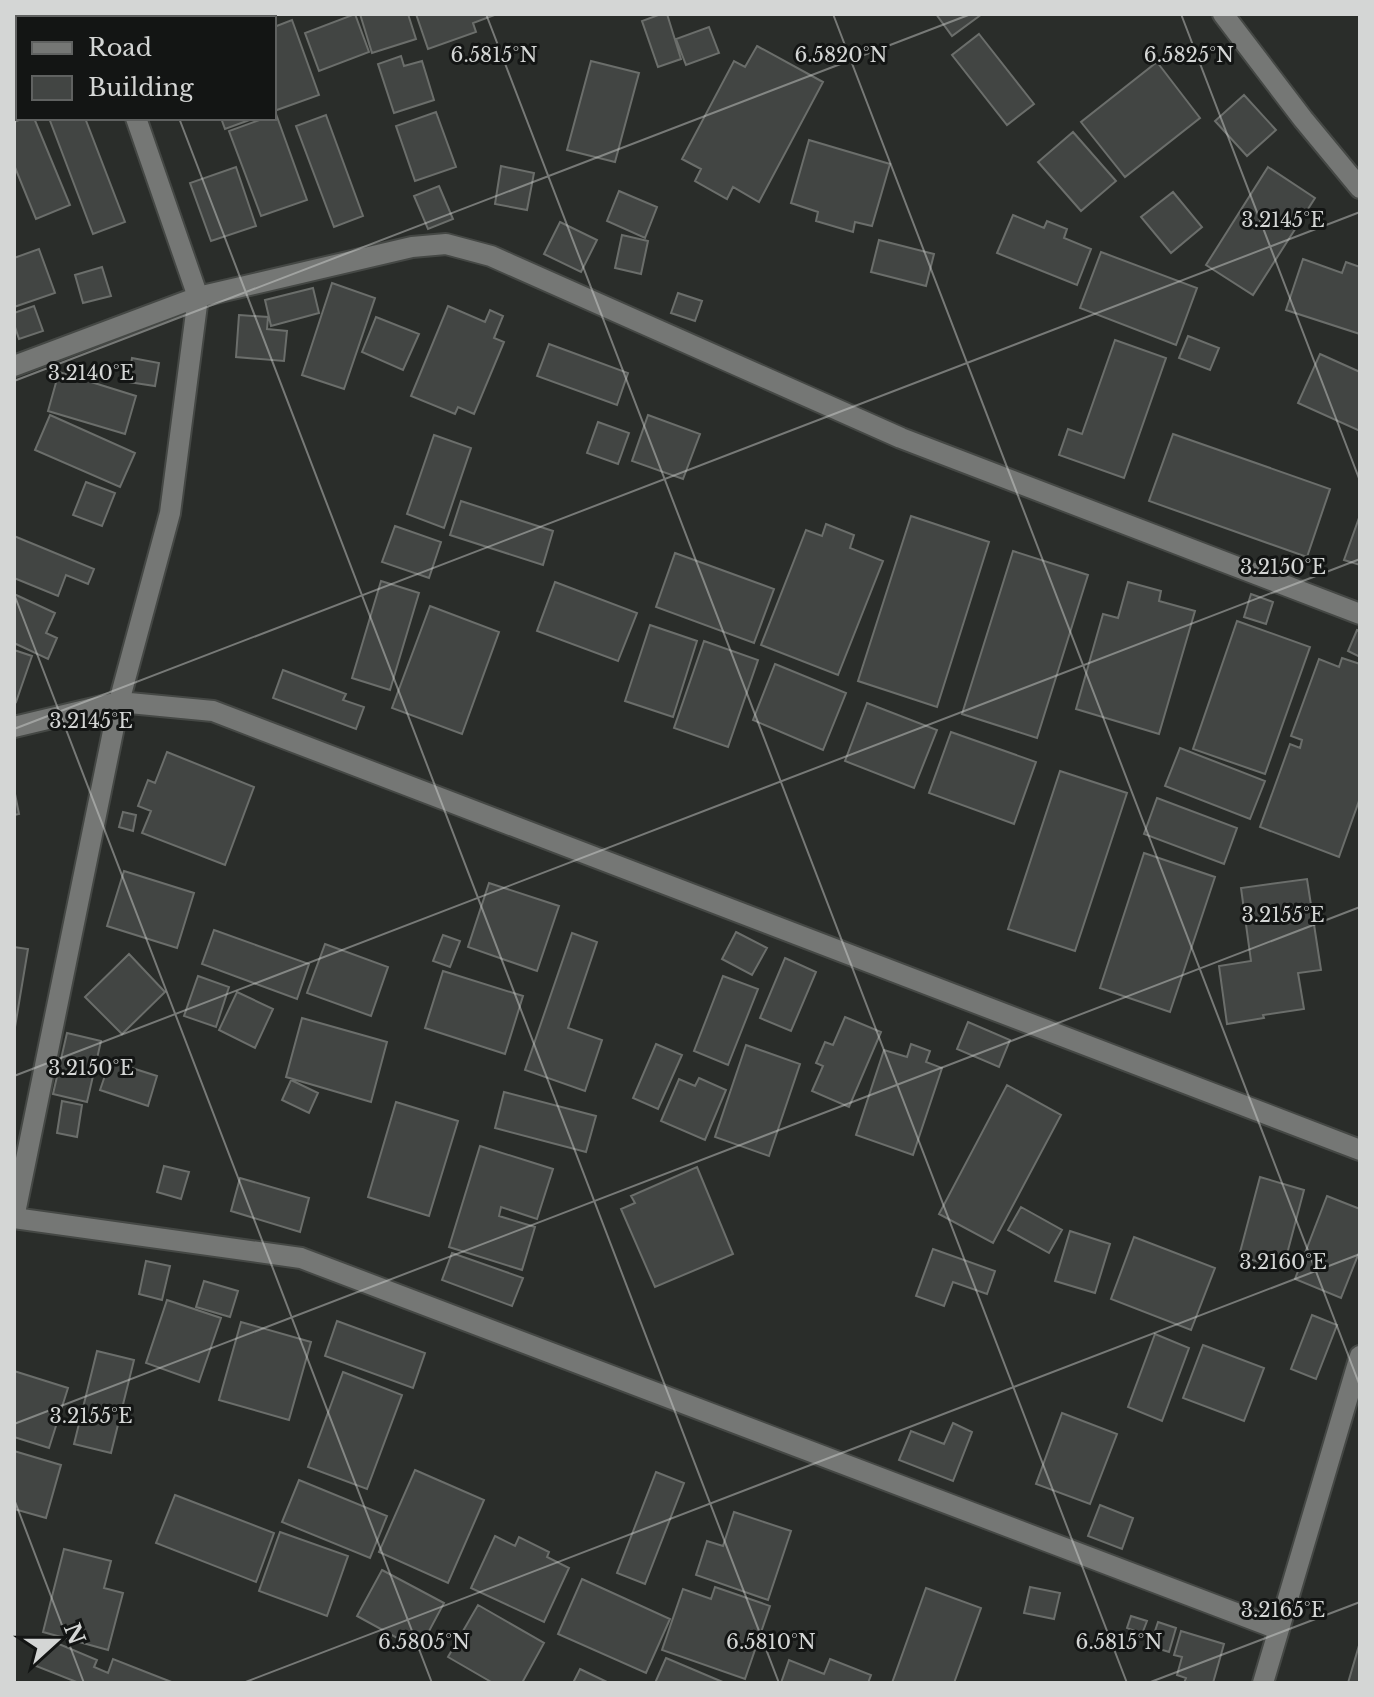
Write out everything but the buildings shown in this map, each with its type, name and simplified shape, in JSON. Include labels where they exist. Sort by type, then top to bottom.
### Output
[{"type":"street","points":[[1223,14],[1360,188]]},
{"type":"street","points":[[137,120],[198,297],[170,513],[119,702],[14,1218],[301,1258],[1278,1629]]},
{"type":"street","points":[[14,366],[198,297],[412,247],[446,244],[491,256],[901,438],[1360,614]]},
{"type":"street","points":[[14,727],[119,702],[213,711],[1360,1150]]},
{"type":"street","points":[[1263,1683],[1360,1356]]}]
